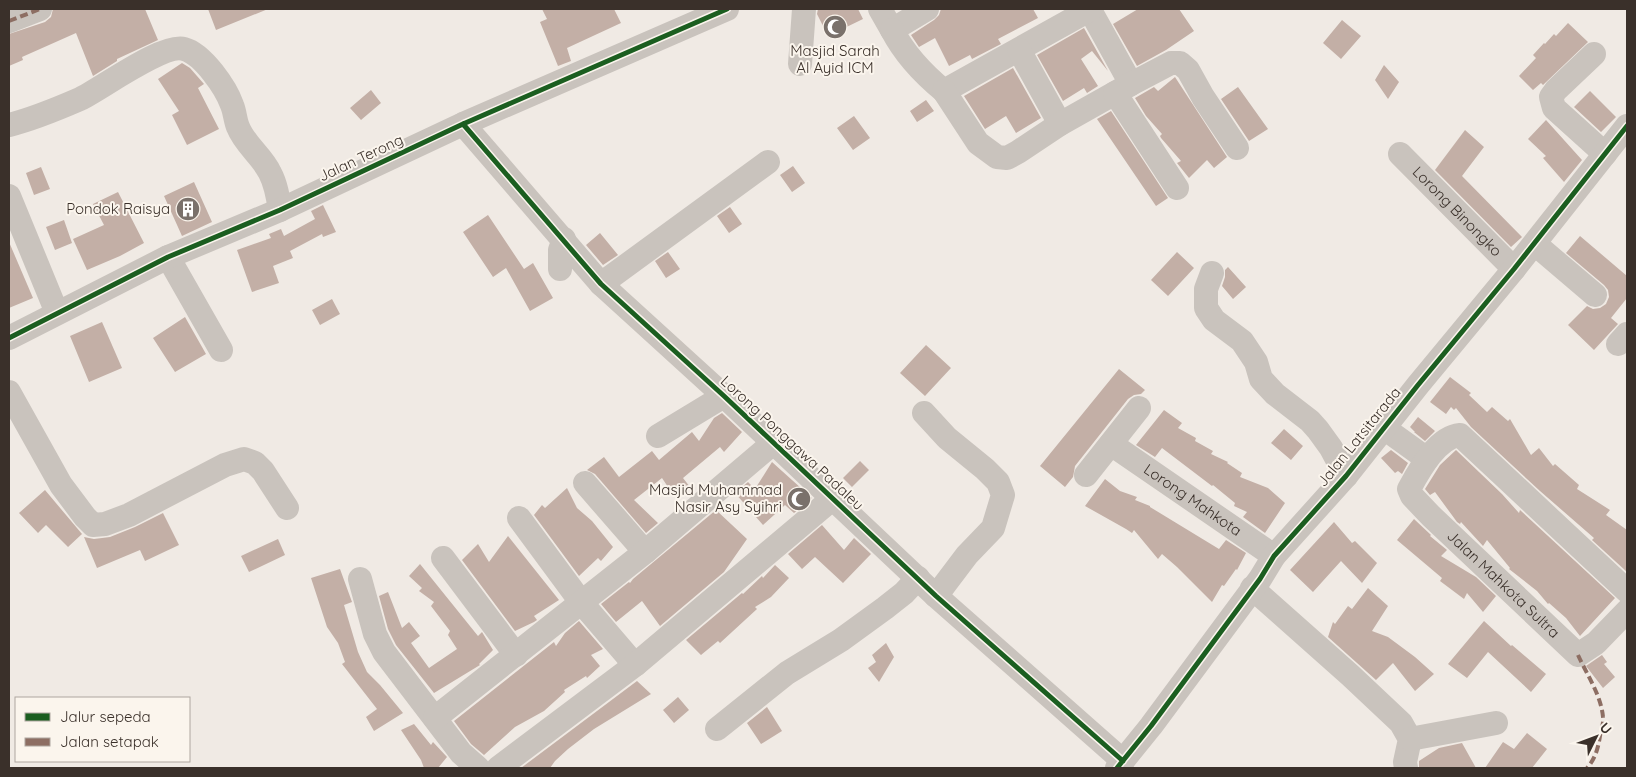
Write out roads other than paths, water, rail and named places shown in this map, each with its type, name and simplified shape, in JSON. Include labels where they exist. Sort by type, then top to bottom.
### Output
[{"type":"street","points":[[9,21],[40,9]]},
{"type":"street","name":"Jalan Terong","points":[[9,338],[168,257],[280,210],[689,16],[727,9]]},
{"type":"street","points":[[800,64],[804,9]]},
{"type":"street","points":[[880,9],[900,46],[913,63],[944,91],[978,143],[997,157],[1007,158],[1060,124],[1171,63],[1180,63],[1188,70],[1203,97],[1237,148]]},
{"type":"street","points":[[892,30],[927,9]]},
{"type":"street","points":[[944,91],[1090,9],[1123,89],[1177,188]]},
{"type":"street","points":[[9,125],[27,120],[82,98],[170,49],[182,48],[191,51],[219,80],[232,104],[242,136],[270,172],[275,185],[280,210]]},
{"type":"street","points":[[1018,50],[1060,124]]},
{"type":"street","points":[[1594,54],[1556,90],[1551,98],[1554,108],[1605,154]]},
{"type":"street","name":"Lorong Ponggawa Padaleu","points":[[463,124],[564,239],[600,284],[724,396],[936,596],[1120,765]]},
{"type":"street","name":"Jalan Latsitarada","points":[[1120,765],[1151,726],[1274,556],[1346,476],[1627,126]]},
{"type":"street","name":"Lorong Binongko","points":[[1400,154],[1514,269]]},
{"type":"street","points":[[600,284],[768,162]]},
{"type":"street","points":[[9,196],[57,313]]},
{"type":"street","points":[[560,269],[560,250],[564,239]]},
{"type":"street","points":[[1534,244],[1595,295]]},
{"type":"street","points":[[168,257],[221,350]]},
{"type":"street","points":[[1212,273],[1206,289],[1206,308],[1214,320],[1242,342],[1256,362],[1261,379],[1270,389],[1310,421],[1318,430],[1331,448],[1346,476]]},
{"type":"street","points":[[9,392],[61,485],[85,518],[93,525],[105,524],[128,514],[225,465],[244,459],[255,463],[263,471],[287,508]]},
{"type":"street","points":[[658,436],[724,396]]},
{"type":"street","points":[[1086,475],[1139,408]]},
{"type":"street","points":[[924,413],[947,438],[985,468],[998,482],[1003,495],[993,528],[968,555],[936,596]]},
{"type":"street","points":[[1384,428],[1427,459]]},
{"type":"street","name":"Jalan Mahkota Sultra","points":[[1627,591],[1460,435],[1448,438],[1427,459],[1409,489],[1412,496],[1431,516],[1578,655],[1596,643],[1627,611]]},
{"type":"street","points":[[435,718],[645,552],[773,443]]},
{"type":"street","name":"Lorong Mahkota","points":[[1111,444],[1274,556]]},
{"type":"street","points":[[585,483],[645,552]]},
{"type":"street","points":[[498,768],[635,665],[832,499]]},
{"type":"street","points":[[519,518],[581,602],[635,665]]},
{"type":"street","points":[[443,558],[516,655]]},
{"type":"street","points":[[716,729],[788,673],[841,640],[885,608],[904,593],[918,578]]},
{"type":"street","points":[[360,579],[375,634],[384,652],[461,752],[478,768]]},
{"type":"street","points":[[1252,588],[1401,723],[1410,739],[1405,762],[1406,768]]},
{"type":"street","points":[[1410,739],[1496,723]]},
{"type":"place","name":"Masjid Sarah Al Ayid ICM","points":[[835,27]]},
{"type":"place","name":"Pondok Raisya","points":[[188,209]]},
{"type":"place","name":"Masjid Muhammad Nasir Asy Syihri","points":[[799,499]]}]
